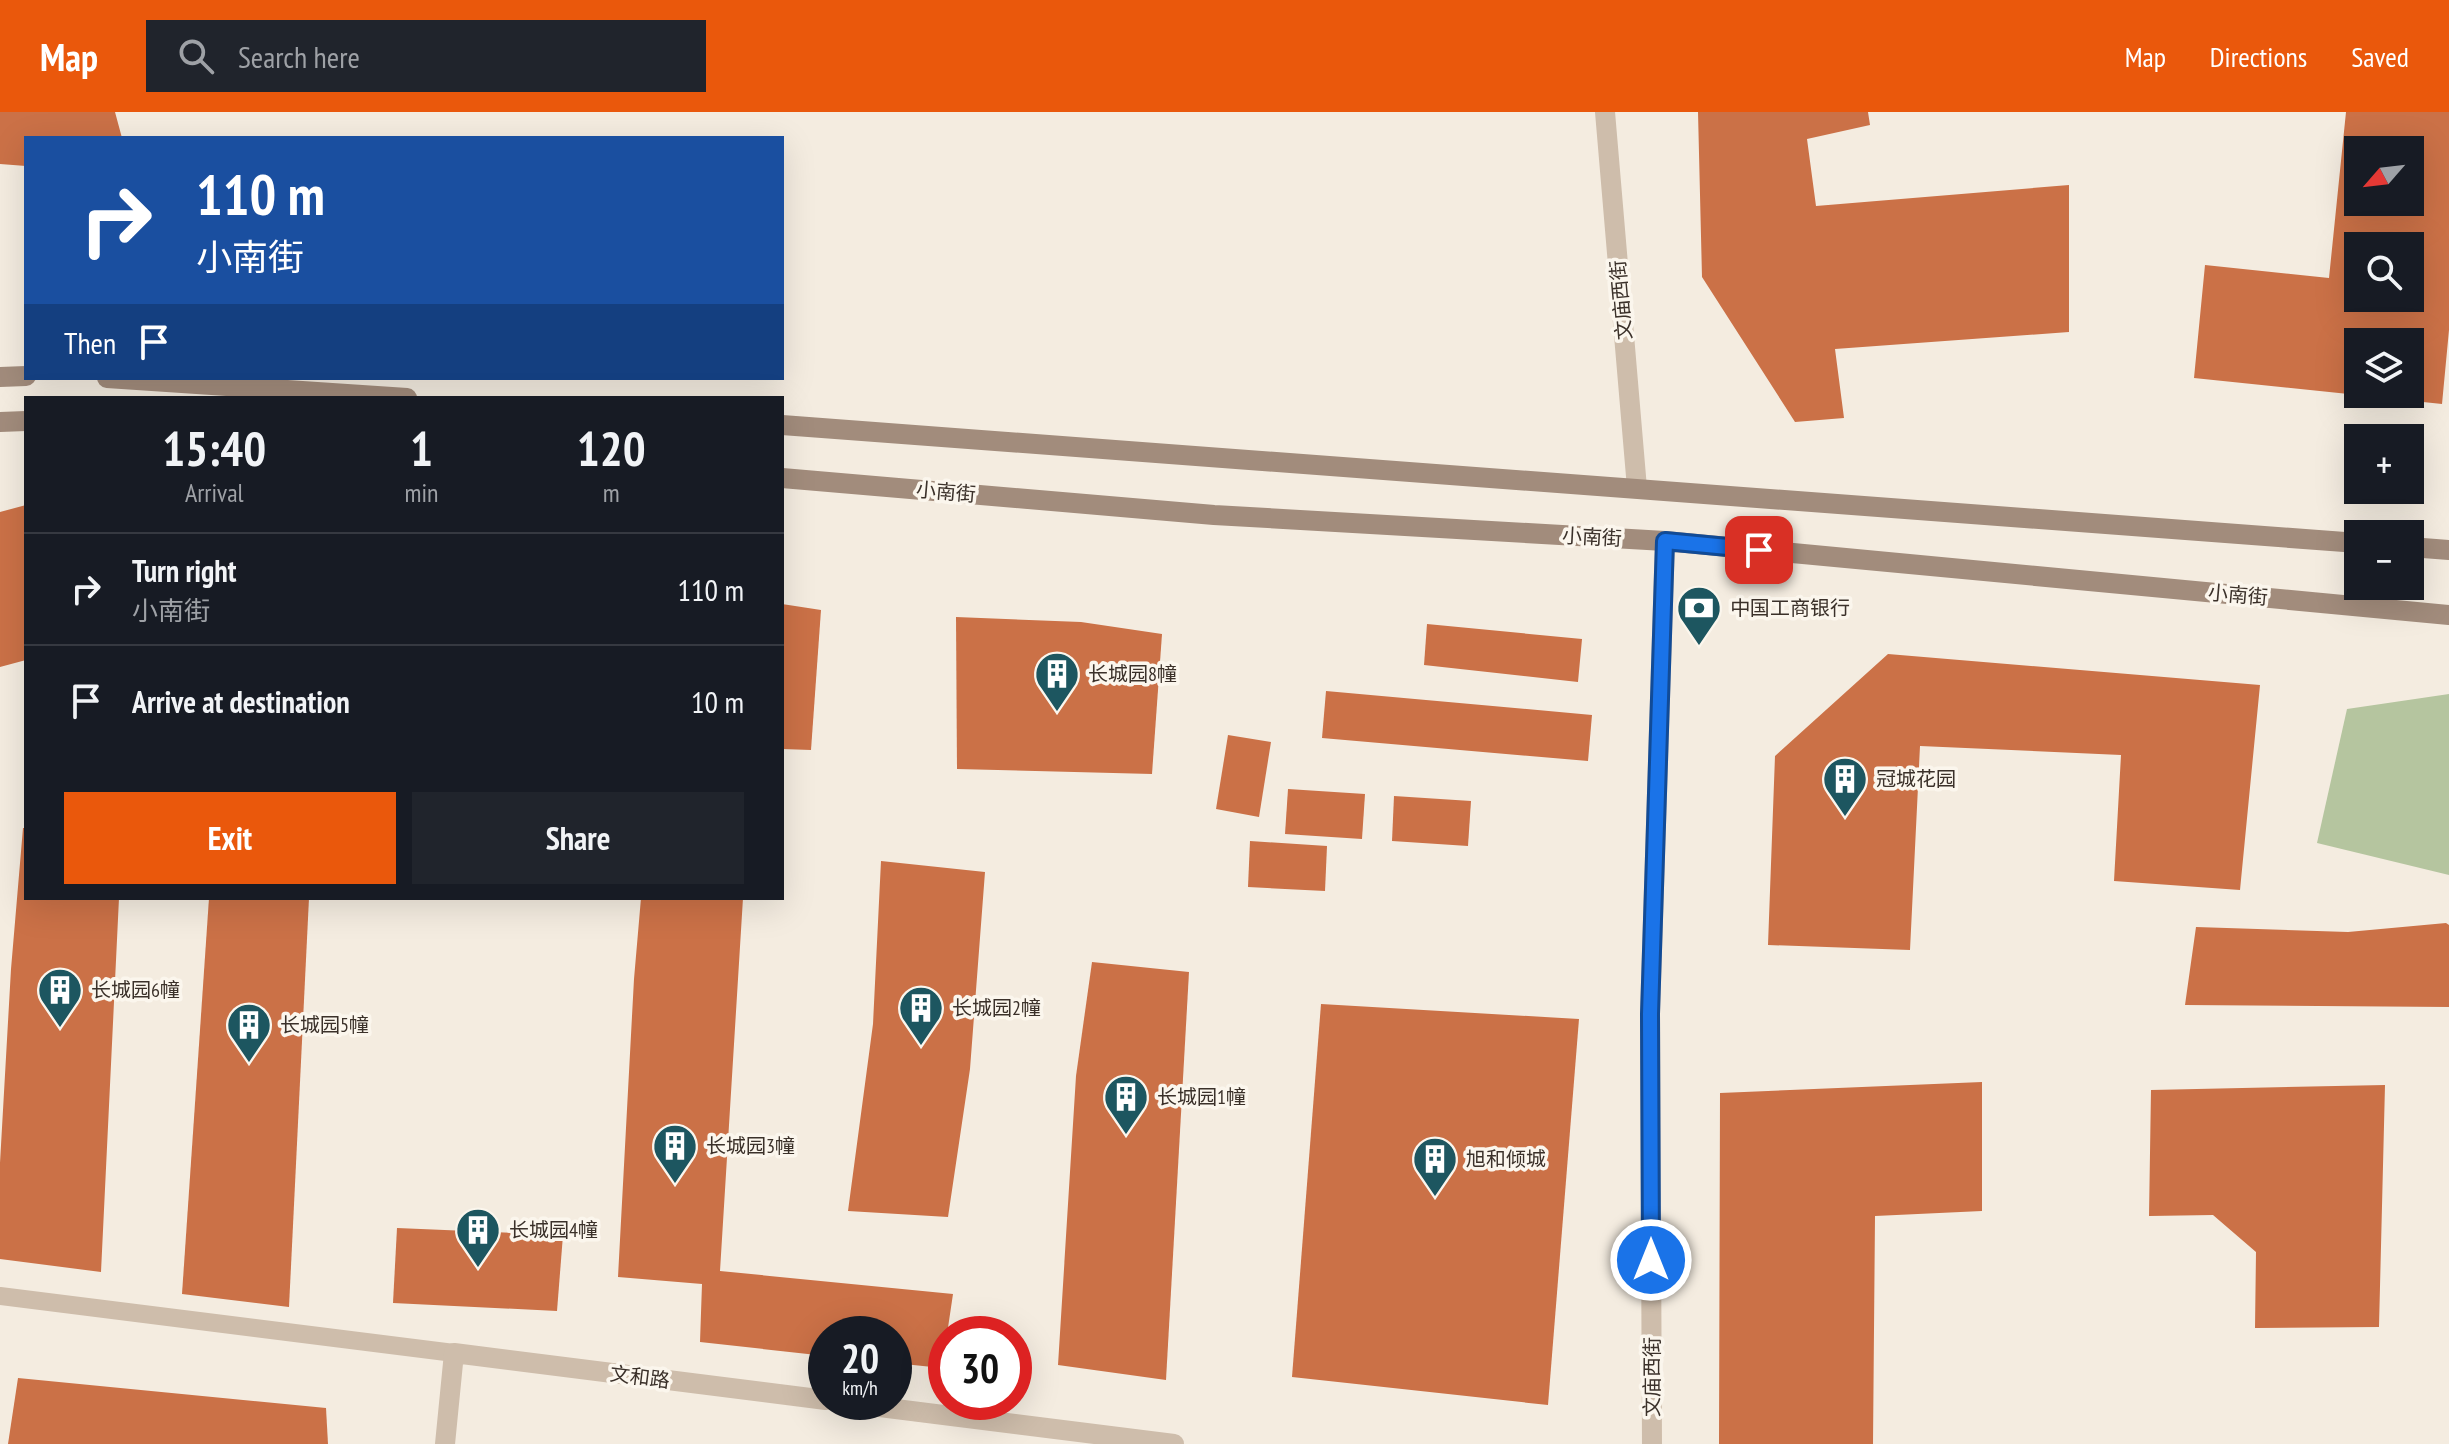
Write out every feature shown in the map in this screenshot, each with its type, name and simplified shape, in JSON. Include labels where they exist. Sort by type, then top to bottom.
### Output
[{"type":"main road","points":[[0,377],[24,376]]},
{"type":"main road","points":[[137,380],[377,396]]},
{"type":"main road","points":[[0,422],[24,421]]},
{"type":"main road","points":[[784,425],[2344,542]]},
{"type":"main road","name":"小南街","points":[[784,478],[1214,515],[1665,541],[2449,615]]},
{"type":"main road","points":[[2424,548],[2449,550]]},
{"type":"street","name":"文庙西街","points":[[1605,112],[1637,488]]},
{"type":"street","name":"文庙西街","points":[[1652,1444],[1650,1014],[1665,541]]},
{"type":"street","name":"文和路","points":[[454,1353],[808,1398]]},
{"type":"street","points":[[445,1444],[454,1353]]},
{"type":"street","points":[[912,1411],[1174,1444]]},
{"type":"lane","points":[[0,1296],[454,1353]]},
{"type":"green space","points":[[2449,694],[2449,875],[2317,843],[2347,709]]},
{"type":"building","points":[[0,112],[115,112],[121,136],[24,136],[24,166],[0,164]]},
{"type":"building","points":[[1698,112],[1868,112],[1870,125],[1807,139],[1816,206],[2069,185],[2069,332],[1835,349],[1844,418],[1795,422],[1702,277]]},
{"type":"building","points":[[2346,112],[2449,112],[2449,330],[2442,404],[2424,402],[2424,328],[2344,328],[2344,394],[2194,378],[2205,265],[2329,278]]},
{"type":"building","points":[[24,506],[24,661],[0,667],[0,512]]},
{"type":"building","points":[[784,604],[821,610],[811,750],[784,749]]},
{"type":"building","name":"长城园8幢","points":[[956,617],[1081,622],[1162,634],[1152,774],[957,769]]},
{"type":"building","points":[[1427,624],[1582,639],[1578,682],[1424,665]]},
{"type":"building","name":"冠城花园","points":[[1888,654],[2260,685],[2240,890],[2114,881],[2121,755],[1920,746],[1910,950],[1768,945],[1775,756]]},
{"type":"building","points":[[1326,691],[1592,715],[1588,761],[1322,738]]},
{"type":"building","points":[[1228,735],[1271,742],[1259,817],[1216,809]]},
{"type":"building","points":[[1288,789],[1365,794],[1362,839],[1285,834]]},
{"type":"building","points":[[1394,796],[1471,801],[1468,846],[1392,841]]},
{"type":"building","name":"长城园6幢","points":[[24,828],[24,900],[119,900],[101,1272],[0,1259],[0,1163],[11,969]]},
{"type":"building","points":[[1250,841],[1327,846],[1325,891],[1248,887]]},
{"type":"building","name":"长城园2幢","points":[[881,861],[985,872],[970,1069],[948,1217],[848,1211],[873,1024]]},
{"type":"building","name":"长城园5幢","points":[[209,900],[309,900],[289,1307],[182,1294]]},
{"type":"building","name":"长城园3幢","points":[[641,900],[743,900],[720,1271],[953,1294],[950,1316],[928,1316],[928,1367],[912,1365],[912,1316],[808,1316],[808,1354],[700,1342],[702,1284],[618,1277]]},
{"type":"building","points":[[2449,925],[2449,1007],[2185,1005],[2196,927],[2348,932]]},
{"type":"building","name":"长城园1幢","points":[[1092,962],[1189,972],[1166,1380],[1058,1365],[1076,1076]]},
{"type":"building","name":"旭和倾城","points":[[1321,1004],[1579,1019],[1548,1405],[1292,1377]]},
{"type":"building","points":[[1982,1082],[1982,1211],[1875,1216],[1873,1444],[1719,1444],[1720,1093]]},
{"type":"building","points":[[2385,1085],[2379,1327],[2255,1328],[2256,1252],[2213,1215],[2149,1216],[2151,1090]]},
{"type":"building","name":"长城园4幢","points":[[397,1228],[563,1235],[557,1311],[393,1303]]},
{"type":"building","points":[[18,1378],[326,1408],[328,1444],[8,1444]]},
{"type":"place","name":"中国工商银行","points":[[1699,647]]},
{"type":"place","name":"长城园8幢","points":[[1057,713]]},
{"type":"place","name":"冠城花园","points":[[1845,818]]},
{"type":"place","name":"长城园6幢","points":[[60,1029]]},
{"type":"place","name":"长城园2幢","points":[[921,1047]]},
{"type":"place","name":"长城园5幢","points":[[249,1064]]},
{"type":"place","name":"长城园1幢","points":[[1126,1136]]},
{"type":"place","name":"长城园3幢","points":[[675,1185]]},
{"type":"place","name":"旭和倾城","points":[[1435,1198]]},
{"type":"place","name":"长城园4幢","points":[[478,1269]]},
{"type":"route","points":[[1651,1260],[1650,1014],[1665,541],[1759,550]]}]
